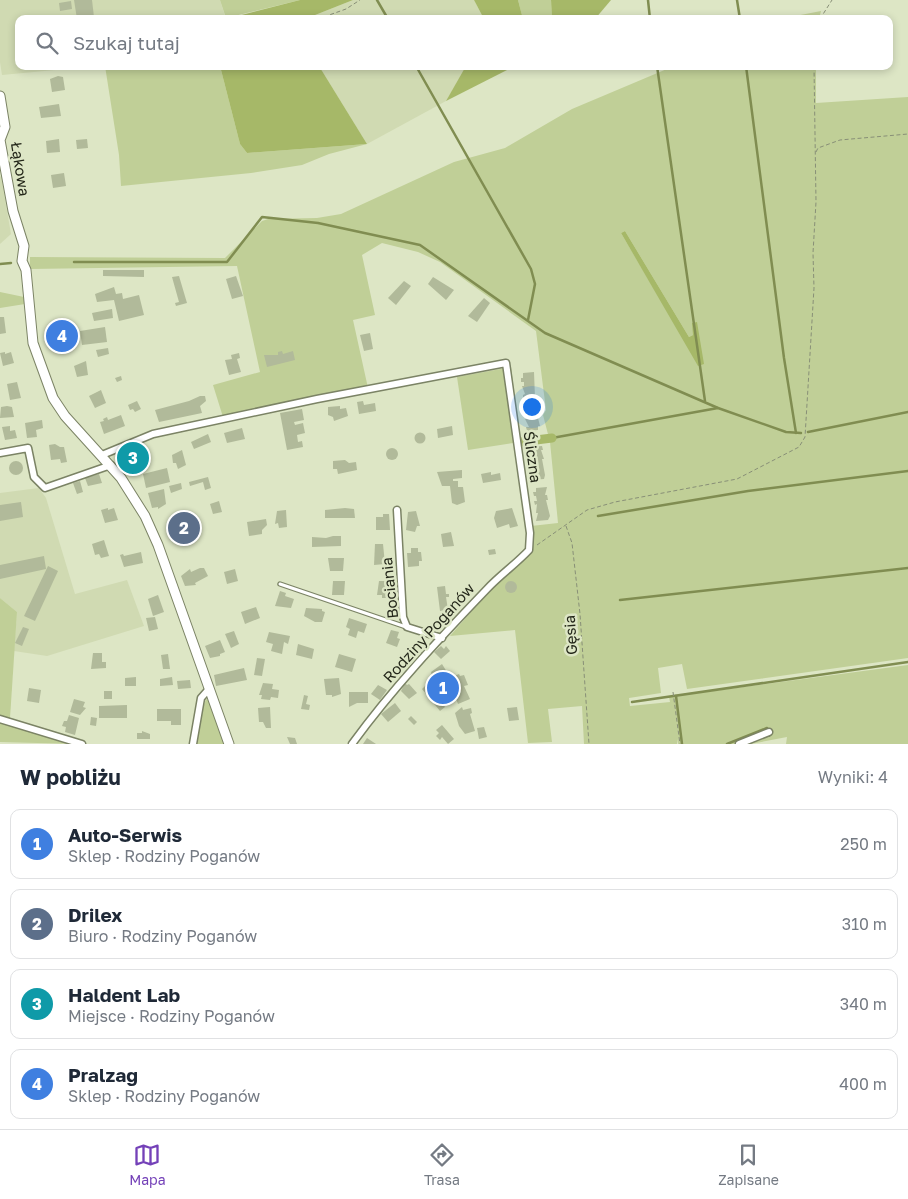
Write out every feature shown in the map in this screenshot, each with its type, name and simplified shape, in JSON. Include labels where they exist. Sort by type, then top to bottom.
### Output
[{"type":"street","name":"Łąkowa","points":[[0,96],[5,127],[0,140],[14,211],[24,246],[22,260],[26,270],[33,342],[53,398],[65,416],[102,455]]},
{"type":"street","name":"Śliczna","points":[[102,455],[153,434],[300,402],[506,363],[530,533],[529,548]]},
{"type":"street","points":[[0,453],[28,448],[34,477],[45,488],[111,465]]},
{"type":"street","points":[[102,455],[131,493],[152,530],[229,744]]},
{"type":"street","name":"Bociania","points":[[397,510],[403,617],[407,627],[442,638]]},
{"type":"street","name":"Rodziny Poganów","points":[[352,744],[365,724],[442,638],[488,588],[529,548]]},
{"type":"street","points":[[193,744],[201,698],[209,689]]},
{"type":"street","points":[[0,719],[82,744]]},
{"type":"street","points":[[739,744],[769,732]]},
{"type":"lane","points":[[280,584],[407,627]]},
{"type":"path","points":[[329,15],[346,9],[360,0]]},
{"type":"path","points":[[823,15],[832,0]]},
{"type":"path","points":[[529,548],[587,510],[616,502],[737,479],[799,448],[805,437],[814,298],[814,70]]},
{"type":"path","points":[[815,152],[818,148],[840,140],[908,134]]},
{"type":"path","name":"Gęsia","points":[[566,525],[572,543],[580,614],[589,744]]},
{"type":"path","points":[[673,692],[680,744]]},
{"type":"shaded area","points":[[0,0],[220,0],[225,15],[15,15],[15,70],[55,70],[2,75],[0,62]]},
{"type":"shaded area","points":[[220,0],[300,0],[238,15],[225,15]]},
{"type":"shaded area","points":[[353,0],[474,0],[482,15],[315,15]]},
{"type":"shaded area","points":[[518,0],[551,0],[552,15],[522,15]]},
{"type":"shaded area","points":[[821,11],[820,15],[800,15]]},
{"type":"shaded area","points":[[106,70],[221,70],[240,144],[247,153],[367,144],[329,154],[302,165],[251,173],[121,186],[119,155]]},
{"type":"shaded area","points":[[321,70],[465,70],[446,101],[367,144]]},
{"type":"shaded area","points":[[665,70],[816,70],[816,103],[908,97],[908,658],[687,689],[682,664],[658,668],[661,693],[629,698],[630,706],[670,702],[669,697],[908,665],[908,744],[786,744],[787,737],[751,744],[678,744],[677,739],[677,744],[584,744],[582,706],[548,709],[552,742],[528,743],[515,630],[450,636],[490,590],[532,550],[531,526],[558,523],[550,442],[543,415],[546,410],[536,331],[440,262],[418,252],[382,243],[362,255],[375,315],[353,320],[368,388],[303,398],[223,417],[213,385],[260,372],[237,266],[30,269],[30,257],[225,258],[262,221],[268,219],[317,218],[341,214],[454,162],[505,148],[572,109]],"holes":[[[625,231],[689,337],[693,335],[699,365],[621,233]]]},
{"type":"shaded area","points":[[0,177],[11,234],[0,244]]},
{"type":"shaded area","points":[[0,292],[24,297],[25,304],[0,308]]},
{"type":"shaded area","points":[[511,367],[520,442],[468,450],[457,377]]},
{"type":"shaded area","points":[[39,488],[46,498],[75,594],[127,580],[144,626],[47,656],[14,651],[17,612],[0,598],[0,493]]},
{"type":"shaded area","points":[[0,598],[17,612],[10,718],[0,716]]},
{"type":"shaded area","points":[[206,699],[224,744],[197,744],[197,726]]},
{"type":"shaded area","points":[[0,721],[75,744],[0,742]]},
{"type":"green space","points":[[300,0],[353,0],[315,15],[242,15]]},
{"type":"green space","points":[[474,0],[518,0],[522,15],[482,15]]},
{"type":"green space","points":[[551,0],[611,0],[598,15],[552,15]]},
{"type":"green space","points":[[221,70],[321,70],[367,144],[247,153],[240,144]]},
{"type":"green space","points":[[464,70],[507,70],[446,101]]},
{"type":"green space","points":[[625,231],[689,337],[693,335],[692,323],[697,322],[704,364],[698,366],[621,233]]},
{"type":"building","points":[[74,0],[92,0],[94,15],[76,15]]},
{"type":"building","points":[[71,1],[72,9],[60,11],[59,3]]},
{"type":"building","points":[[58,76],[63,77],[65,90],[52,92],[50,79]]},
{"type":"building","points":[[59,104],[61,116],[41,118],[39,107]]},
{"type":"building","points":[[59,139],[60,152],[47,153],[46,141]]},
{"type":"building","points":[[87,139],[88,148],[77,149],[76,140]]},
{"type":"building","points":[[64,173],[66,186],[53,188],[51,175]]},
{"type":"building","points":[[103,270],[144,270],[144,277],[103,276]]},
{"type":"building","points":[[179,276],[187,303],[176,306],[175,303],[179,302],[172,277]]},
{"type":"building","points":[[236,276],[243,296],[232,299],[226,279]]},
{"type":"building","points":[[433,277],[454,290],[446,300],[428,284]]},
{"type":"building","points":[[404,281],[411,286],[396,305],[388,298]]},
{"type":"building","points":[[114,287],[116,294],[122,293],[123,299],[139,295],[144,315],[119,321],[114,300],[97,302],[95,294]]},
{"type":"building","points":[[484,298],[490,303],[477,322],[468,316]]},
{"type":"building","points":[[112,309],[113,318],[94,321],[92,313]]},
{"type":"building","points":[[0,317],[4,317],[6,333],[0,334]]},
{"type":"building","points":[[68,322],[72,347],[55,350],[51,325]]},
{"type":"building","points":[[105,327],[107,342],[82,345],[80,331]]},
{"type":"building","points":[[370,333],[373,349],[364,351],[360,335]]},
{"type":"building","points":[[108,348],[109,354],[98,357],[96,350]]},
{"type":"building","points":[[282,351],[283,354],[293,351],[295,360],[267,367],[264,355],[278,355],[278,352]]},
{"type":"building","points":[[5,352],[5,354],[11,352],[14,363],[3,366],[0,353]]},
{"type":"building","points":[[239,353],[240,358],[237,359],[241,372],[229,375],[225,360],[232,359],[231,355]]},
{"type":"building","points":[[86,361],[88,375],[77,377],[74,366]]},
{"type":"building","points":[[534,372],[535,398],[523,399],[525,394],[522,386],[524,386],[524,382],[521,382],[521,378],[523,378],[523,373]]},
{"type":"building","points":[[121,376],[122,380],[117,382],[115,378]]},
{"type":"building","points":[[17,382],[21,398],[10,400],[7,384]]},
{"type":"building","points":[[101,390],[106,403],[95,408],[89,396]]},
{"type":"building","points":[[205,396],[206,401],[200,406],[202,413],[159,422],[155,410],[189,401]]},
{"type":"building","points":[[137,401],[141,409],[135,412],[133,409],[130,410],[128,405]]},
{"type":"building","points":[[363,401],[364,405],[375,403],[376,411],[359,414],[357,402]]},
{"type":"building","points":[[538,405],[538,410],[536,410],[540,426],[538,426],[538,430],[527,431],[526,427],[529,427],[525,419],[528,419],[528,414],[525,415],[525,411],[527,406]]},
{"type":"building","points":[[340,406],[340,409],[346,408],[348,416],[334,421],[333,417],[328,415],[328,407]]},
{"type":"building","points":[[1,407],[12,407],[14,417],[0,418]]},
{"type":"building","points":[[302,409],[304,420],[294,422],[295,425],[303,423],[305,433],[297,435],[298,442],[302,441],[303,447],[287,450],[280,413]]},
{"type":"building","points":[[121,415],[125,426],[104,434],[100,422],[104,421],[103,419],[107,417],[108,420]]},
{"type":"building","points":[[42,420],[43,428],[36,430],[37,437],[27,438],[25,423]]},
{"type":"building","points":[[10,426],[10,431],[15,430],[17,438],[5,440],[2,427]]},
{"type":"building","points":[[452,426],[453,435],[438,438],[437,429]]},
{"type":"building","points":[[242,428],[245,439],[227,443],[224,433]]},
{"type":"building","points":[[418,433],[422,433],[425,438],[424,442],[418,443],[415,440],[415,436]]},
{"type":"building","points":[[208,434],[211,442],[194,449],[191,442]]},
{"type":"building","points":[[55,444],[64,447],[67,462],[61,463],[60,459],[51,460],[49,445]]},
{"type":"building","points":[[542,446],[544,479],[532,480],[534,472],[531,472],[531,468],[533,468],[530,460],[533,460],[529,451],[532,451],[531,447]]},
{"type":"building","points":[[137,448],[143,460],[129,467],[123,456]]},
{"type":"building","points":[[390,448],[394,448],[398,454],[394,460],[390,460],[386,456],[386,452]]},
{"type":"building","points":[[182,450],[186,465],[178,469],[176,463],[173,463],[172,455]]},
{"type":"building","points":[[345,460],[349,463],[356,462],[357,470],[338,474],[337,469],[333,469],[333,461]]},
{"type":"building","points":[[16,461],[21,463],[23,468],[21,473],[16,475],[11,473],[9,468],[11,463]]},
{"type":"building","points":[[167,468],[170,482],[146,488],[143,474]]},
{"type":"building","points":[[462,470],[462,478],[453,479],[453,481],[458,481],[458,487],[463,487],[465,502],[457,505],[452,503],[450,486],[442,486],[437,472]]},
{"type":"building","points":[[491,472],[491,475],[500,473],[501,480],[483,483],[481,474]]},
{"type":"building","points":[[99,474],[102,483],[88,486],[85,478]]},
{"type":"building","points":[[208,477],[211,488],[205,490],[203,482],[190,486],[189,482]]},
{"type":"building","points":[[80,481],[83,492],[77,494],[73,483]]},
{"type":"building","points":[[181,483],[182,489],[171,493],[169,486]]},
{"type":"building","points":[[547,487],[545,495],[547,495],[548,500],[546,500],[550,516],[548,520],[536,521],[538,513],[536,513],[537,504],[535,505],[534,501],[537,501],[533,492],[536,492],[536,488]]},
{"type":"building","points":[[164,489],[166,504],[158,509],[158,507],[152,508],[148,493]]},
{"type":"building","points":[[219,501],[222,512],[213,514],[210,504]]},
{"type":"building","points":[[21,502],[23,517],[0,521],[0,505]]},
{"type":"building","points":[[108,508],[108,510],[114,508],[118,520],[105,523],[101,510]]},
{"type":"building","points":[[512,508],[518,526],[510,528],[509,524],[497,528],[494,518],[496,511]]},
{"type":"building","points":[[354,509],[355,518],[325,518],[325,510]]},
{"type":"building","points":[[286,510],[287,527],[279,528],[278,523],[275,524],[277,511]]},
{"type":"building","points":[[416,511],[420,526],[417,526],[415,532],[406,530],[408,512]]},
{"type":"building","points":[[383,514],[389,514],[390,530],[376,530],[376,517],[383,517]]},
{"type":"building","points":[[194,516],[199,532],[174,540],[169,524]]},
{"type":"building","points":[[266,519],[267,525],[262,530],[262,534],[249,536],[247,522]]},
{"type":"building","points":[[451,532],[454,546],[443,547],[441,534]]},
{"type":"building","points":[[341,536],[341,546],[312,547],[312,537],[326,538]]},
{"type":"building","points":[[104,540],[109,556],[101,558],[99,554],[95,555],[92,544]]},
{"type":"building","points":[[375,544],[383,544],[385,564],[374,565]]},
{"type":"building","points":[[411,548],[418,548],[418,552],[421,552],[422,561],[419,561],[419,566],[408,567],[407,553],[411,553]]},
{"type":"building","points":[[495,549],[496,554],[489,555],[488,550]]},
{"type":"building","points":[[141,552],[143,563],[124,567],[120,555],[123,554],[124,556]]},
{"type":"building","points":[[44,556],[46,569],[0,579],[0,565]]},
{"type":"building","points":[[328,558],[344,558],[343,571],[330,571]]},
{"type":"building","points":[[48,566],[58,571],[35,621],[24,616]]},
{"type":"building","points":[[204,568],[208,576],[195,583],[196,585],[185,586],[181,576],[190,569],[191,572]]},
{"type":"building","points":[[235,569],[238,581],[227,584],[224,572]]},
{"type":"building","points":[[333,581],[345,581],[344,595],[332,595]]},
{"type":"building","points":[[379,581],[389,581],[390,598],[382,598],[382,595],[377,595]]},
{"type":"building","points":[[509,581],[513,581],[517,587],[513,593],[509,593],[505,589],[505,585]]},
{"type":"building","points":[[445,586],[446,594],[449,594],[449,597],[446,597],[448,610],[440,611],[437,587]]},
{"type":"building","points":[[280,591],[286,593],[285,596],[294,599],[291,608],[275,606]]},
{"type":"building","points":[[158,595],[164,612],[153,616],[148,599]]},
{"type":"building","points":[[256,607],[260,618],[245,624],[241,612]]},
{"type":"building","points":[[306,608],[322,609],[325,612],[322,622],[315,622],[304,616]]},
{"type":"building","points":[[155,617],[158,629],[149,631],[146,618]]},
{"type":"building","points":[[349,618],[367,624],[364,633],[358,631],[356,638],[348,635],[350,629],[346,627]]},
{"type":"building","points":[[23,627],[29,629],[22,646],[15,643]]},
{"type":"building","points":[[391,630],[399,632],[397,638],[400,639],[397,647],[386,643]]},
{"type":"building","points":[[234,631],[239,644],[231,648],[225,634]]},
{"type":"building","points":[[269,632],[290,636],[288,644],[284,642],[282,654],[271,651],[273,644],[266,642]]},
{"type":"building","points":[[220,640],[225,652],[220,654],[220,656],[210,658],[205,646]]},
{"type":"building","points":[[298,644],[314,649],[312,659],[296,655]]},
{"type":"building","points":[[441,646],[444,649],[446,646],[450,651],[441,659],[434,652]]},
{"type":"building","points":[[93,653],[102,653],[102,662],[106,662],[106,668],[91,669]]},
{"type":"building","points":[[168,654],[170,669],[163,669],[161,655]]},
{"type":"building","points":[[339,654],[356,659],[352,672],[335,667]]},
{"type":"building","points":[[257,658],[265,659],[262,676],[254,675]]},
{"type":"building","points":[[442,664],[450,677],[440,684],[435,678],[433,679],[431,672]]},
{"type":"building","points":[[244,668],[247,680],[216,686],[214,675]]},
{"type":"building","points":[[459,674],[460,676],[464,675],[468,685],[464,686],[470,699],[458,704],[450,683],[455,681],[454,676]]},
{"type":"building","points":[[136,677],[136,686],[125,686],[125,678]]},
{"type":"building","points":[[172,677],[173,685],[160,686],[160,679]]},
{"type":"building","points":[[339,678],[341,694],[332,697],[332,695],[326,695],[324,679]]},
{"type":"building","points":[[190,680],[191,688],[178,689],[177,681]]},
{"type":"building","points":[[263,683],[273,684],[272,689],[279,690],[278,698],[271,697],[270,700],[261,699],[262,695],[259,695]]},
{"type":"building","points":[[405,683],[409,684],[417,693],[409,699],[401,691]]},
{"type":"building","points":[[428,683],[436,692],[432,695],[436,702],[442,703],[445,707],[440,711],[422,689]]},
{"type":"building","points":[[378,685],[387,690],[380,700],[371,694]]},
{"type":"building","points":[[29,688],[41,690],[39,703],[27,701]]},
{"type":"building","points":[[104,691],[112,691],[112,699],[104,699]]},
{"type":"building","points":[[349,692],[368,692],[368,703],[357,703],[349,707]]},
{"type":"building","points":[[304,695],[308,696],[306,704],[310,705],[309,710],[301,709]]},
{"type":"building","points":[[74,699],[85,702],[83,707],[86,708],[80,715],[70,712]]},
{"type":"building","points":[[395,703],[401,711],[388,722],[381,714]]},
{"type":"building","points":[[127,705],[127,718],[99,718],[99,706]]},
{"type":"building","points":[[270,707],[271,728],[266,728],[263,722],[259,722],[258,708]]},
{"type":"building","points":[[462,707],[463,710],[471,708],[472,713],[470,714],[475,731],[465,734],[459,726],[455,713]]},
{"type":"building","points":[[517,707],[519,720],[509,721],[507,708]]},
{"type":"building","points":[[157,709],[181,709],[181,725],[171,725],[171,721],[157,721]]},
{"type":"building","points":[[69,715],[79,718],[75,735],[65,732],[66,727],[62,726],[64,721],[67,721]]},
{"type":"building","points":[[411,716],[417,722],[414,725],[408,719]]},
{"type":"building","points":[[91,717],[97,718],[96,726],[90,725]]},
{"type":"building","points":[[442,725],[454,739],[448,744],[442,737],[440,740],[436,736],[439,733],[436,730]]},
{"type":"building","points":[[484,727],[487,737],[479,739],[477,728]]},
{"type":"building","points":[[142,731],[150,734],[150,739],[137,739],[137,733],[142,733]]},
{"type":"building","points":[[287,737],[295,738],[297,744],[290,744]]},
{"type":"building","points":[[367,738],[376,744],[363,744]]},
{"type":"waterway","points":[[377,0],[386,15]]},
{"type":"waterway","points":[[648,0],[650,15]]},
{"type":"waterway","points":[[737,0],[739,15]]},
{"type":"waterway","points":[[418,70],[531,269],[535,284],[528,320]]},
{"type":"waterway","points":[[658,70],[705,401]]},
{"type":"waterway","points":[[747,70],[784,358],[796,433]]},
{"type":"waterway","points":[[74,262],[227,262],[262,217],[318,223],[420,245],[545,333],[718,408],[786,432],[801,433]]},
{"type":"waterway","points":[[0,264],[11,263]]},
{"type":"waterway","points":[[552,438],[718,408]]},
{"type":"waterway","points":[[808,432],[908,412]]},
{"type":"waterway","points":[[520,442],[552,438]]},
{"type":"waterway","points":[[598,516],[748,491],[908,471]]},
{"type":"waterway","points":[[620,600],[908,568]]},
{"type":"waterway","points":[[632,702],[908,662]]},
{"type":"waterway","points":[[676,696],[682,744]]},
{"type":"waterway","points":[[727,744],[767,728]]},
{"type":"place","name":"Pralzag","points":[[62,336]]},
{"type":"place","name":"Haldent Lab","points":[[133,458]]},
{"type":"place","name":"Drilex","points":[[184,528]]},
{"type":"place","name":"Auto-Serwis","points":[[443,688]]}]
